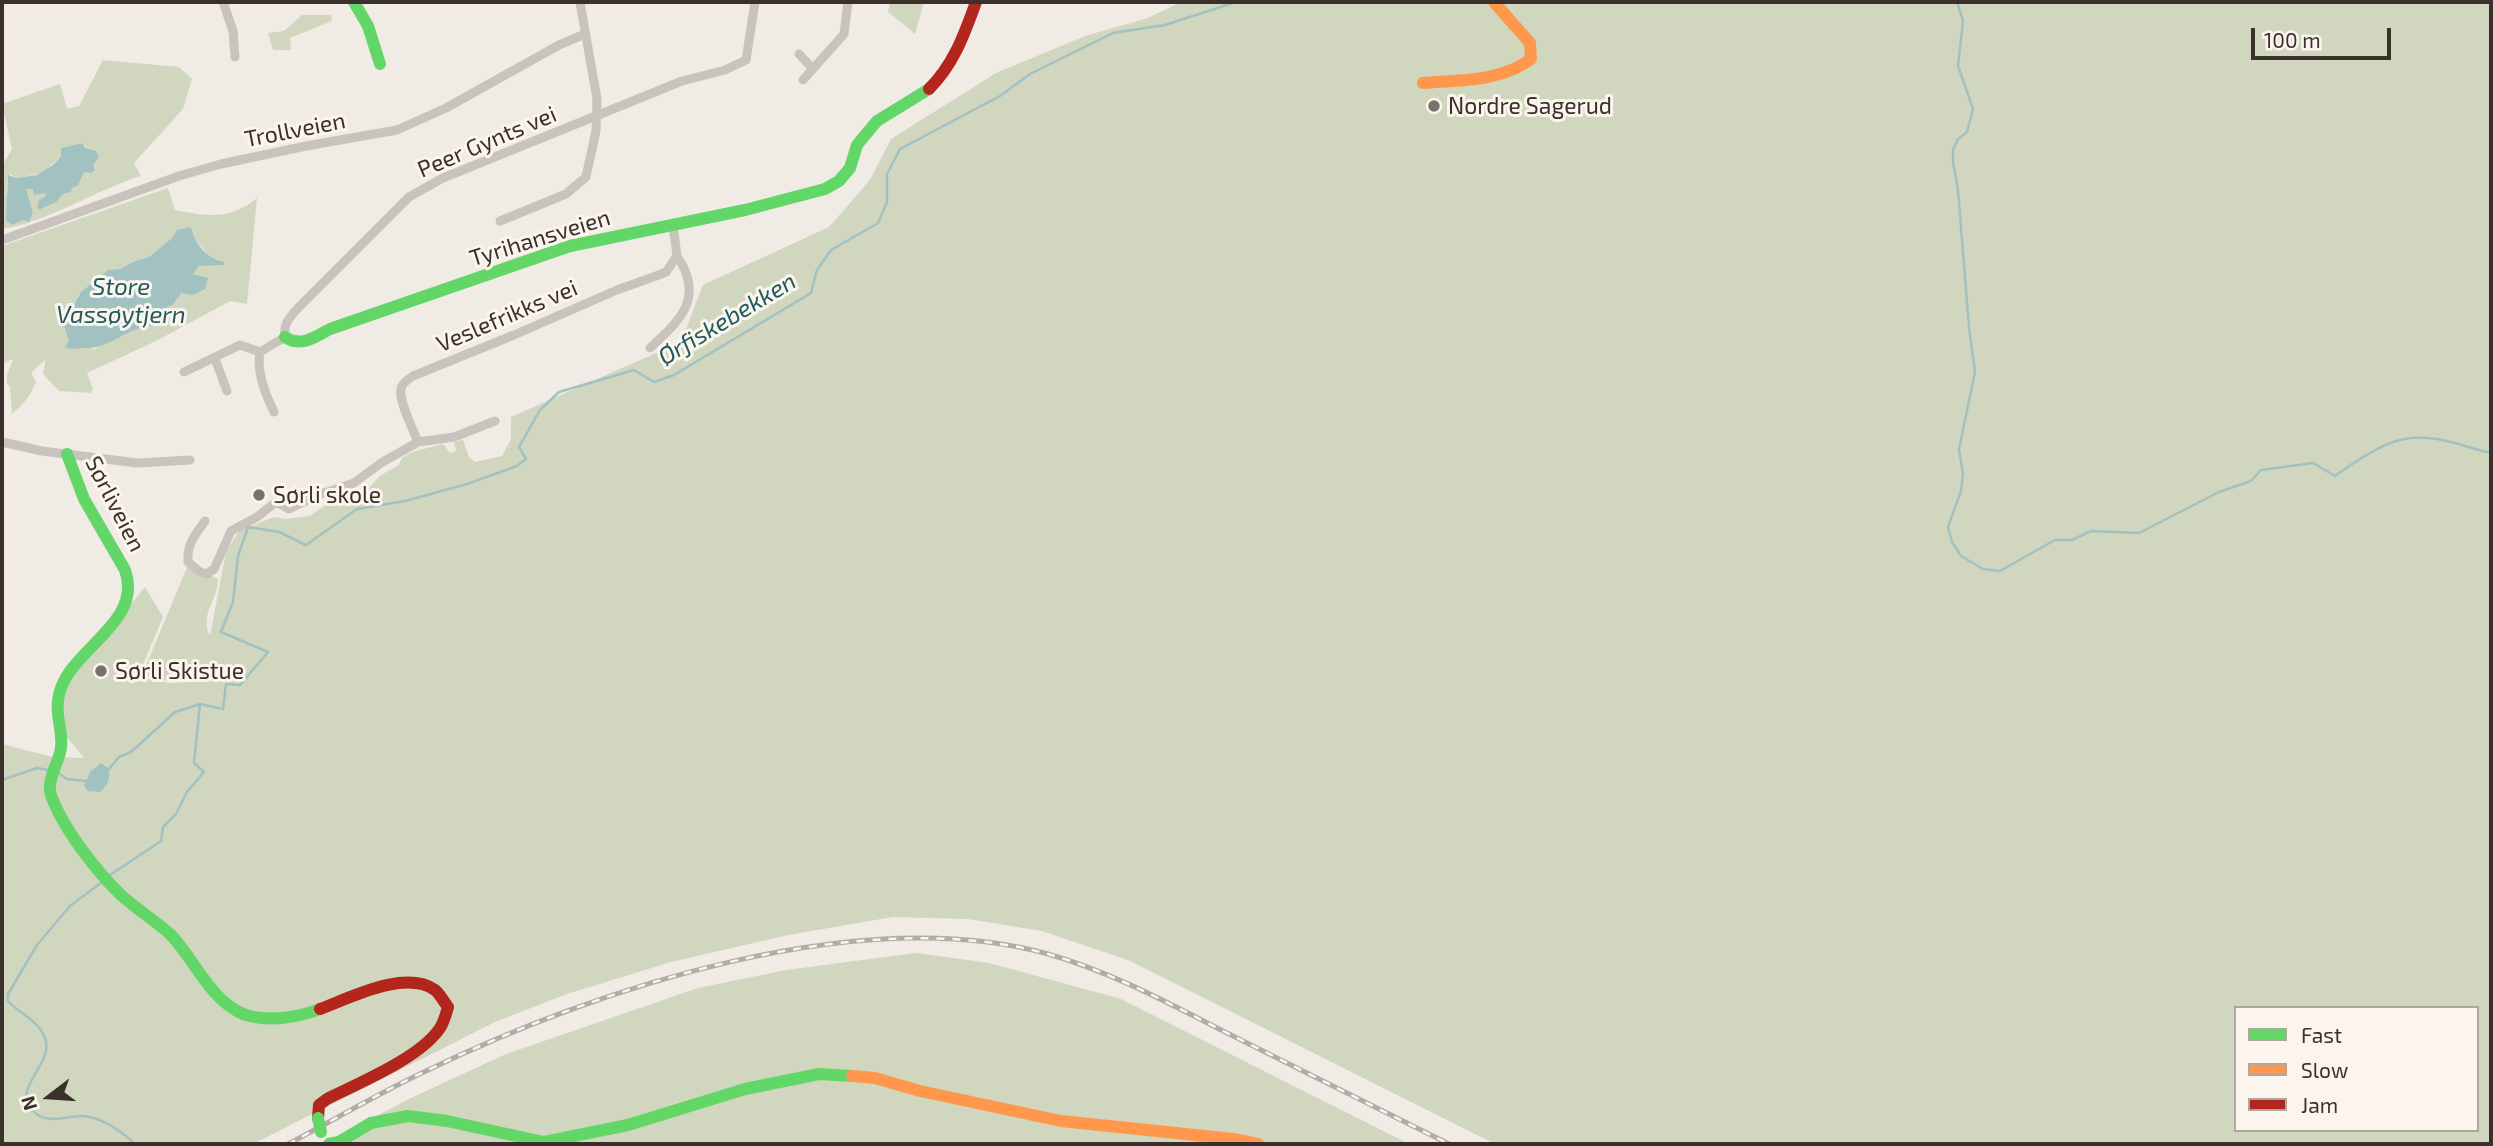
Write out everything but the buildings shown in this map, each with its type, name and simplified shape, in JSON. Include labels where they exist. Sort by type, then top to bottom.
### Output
[{"type":"street","points":[[223,2],[233,31],[235,57]]},
{"type":"street","points":[[354,2],[365,18],[380,64]]},
{"type":"street","points":[[500,221],[566,194],[586,177],[597,117],[597,99],[580,2]]},
{"type":"street","name":"Peer Gynts vei","points":[[285,337],[286,321],[413,194],[443,178],[682,81],[725,70],[746,60],[755,2]]},
{"type":"street","points":[[803,80],[844,34],[848,2]]},
{"type":"street","name":"Tyrihansveien","points":[[285,337],[294,343],[300,343],[330,329],[570,246],[816,192],[839,181],[850,168],[857,145],[872,126],[910,104],[943,75],[957,53],[976,2]]},
{"type":"street","points":[[1423,83],[1480,79],[1516,69],[1528,62],[1532,53],[1530,43],[1494,2]]},
{"type":"street","name":"Trollveien","points":[[2,240],[214,166],[397,130],[437,113],[585,34]]},
{"type":"street","points":[[799,54],[813,69]]},
{"type":"street","points":[[649,348],[669,330],[686,307],[691,294],[685,267],[677,256],[673,225]]},
{"type":"street","name":"Veslefrikks vei","points":[[418,442],[402,400],[401,387],[413,376],[666,272],[677,256]]},
{"type":"street","points":[[274,412],[258,361],[260,352],[285,337]]},
{"type":"street","points":[[184,372],[240,345],[260,352]]},
{"type":"street","points":[[215,359],[227,391]]},
{"type":"street","points":[[205,521],[187,549],[188,562],[207,574],[214,569],[231,531],[257,517],[276,502],[289,509],[317,495],[354,484],[418,442],[454,437],[495,421]]},
{"type":"street","name":"Sørliveien","points":[[2,442],[28,449],[137,463],[190,460]]},
{"type":"street","name":"Sørliveien","points":[[68,454],[90,510],[124,567],[128,579],[128,593],[124,605],[106,632],[61,686],[56,710],[61,745],[48,791],[54,805],[108,881],[121,895],[172,936],[220,996],[239,1013],[261,1017],[296,1017],[394,983],[412,982],[431,985],[438,990],[448,1007],[438,1032],[404,1058],[319,1105],[318,1118],[326,1140]]},
{"type":"street","points":[[326,1140],[339,1142],[371,1123],[408,1116],[447,1121],[544,1142],[628,1125],[746,1089],[819,1074],[875,1078],[920,1091],[1061,1121],[1258,1144]]},
{"type":"green space","points":[[890,2],[924,2],[915,34],[888,12]]},
{"type":"green space","points":[[1181,2],[2491,2],[2491,1144],[1495,1144],[1128,960],[1042,931],[968,919],[893,917],[788,935],[671,962],[567,994],[495,1022],[253,1144],[2,1144],[2,744],[53,757],[84,758],[66,736],[63,693],[74,674],[145,587],[163,617],[138,676],[170,683],[211,681],[210,664],[205,677],[172,682],[142,675],[188,565],[218,579],[207,621],[210,636],[226,552],[239,531],[274,517],[285,519],[310,516],[327,504],[351,498],[369,488],[381,475],[399,465],[402,458],[412,452],[443,444],[450,453],[456,451],[454,442],[463,440],[469,457],[475,462],[502,456],[511,439],[511,417],[681,342],[703,285],[829,227],[870,180],[891,139],[996,73],[1085,36],[1148,18]]},
{"type":"green space","points":[[302,15],[331,15],[332,21],[290,38],[291,50],[273,50],[268,33],[284,31]]},
{"type":"green space","points":[[103,60],[179,67],[192,79],[183,109],[134,163],[141,176],[37,220],[2,229],[2,166],[12,149],[2,104],[60,84],[67,109],[79,106]],"holes":[[[82,143],[98,157],[89,171],[84,172],[78,184],[57,198],[56,202],[39,210],[39,200],[46,196],[45,193],[25,189],[33,213],[30,219],[23,220],[6,215],[10,174],[17,178],[43,173],[61,156],[61,148]]]},
{"type":"green space","points":[[168,188],[175,210],[198,214],[227,213],[257,198],[247,304],[230,301],[158,340],[87,373],[93,389],[91,393],[59,391],[43,374],[46,359],[31,373],[36,382],[34,387],[12,414],[7,375],[13,359],[2,364],[2,246]],"holes":[[[193,237],[209,256],[224,264],[199,266],[193,274],[202,278],[204,289],[181,293],[173,305],[163,309],[152,325],[138,326],[94,349],[69,342],[67,317],[81,292],[108,270],[120,269],[149,257],[172,238]]]},
{"type":"green space","points":[[916,953],[989,963],[1121,999],[1409,1144],[323,1144],[411,1098],[506,1054],[698,988],[786,970]]},
{"type":"water","points":[[82,143],[86,148],[96,151],[99,157],[93,165],[95,170],[91,173],[84,172],[71,192],[63,194],[56,202],[39,210],[39,200],[46,196],[45,193],[34,195],[33,189],[26,189],[33,213],[29,222],[23,220],[12,225],[6,220],[8,175],[17,178],[37,175],[61,156],[61,148]]},
{"type":"water","name":"Store Vassøytjern","points":[[191,227],[202,249],[212,258],[224,262],[224,265],[199,266],[193,274],[208,278],[205,289],[193,295],[181,293],[173,305],[163,309],[152,326],[135,330],[96,347],[65,347],[69,341],[62,319],[67,317],[81,292],[108,270],[120,269],[149,257],[172,238],[177,230]]},
{"type":"water","points":[[101,763],[109,769],[108,782],[100,792],[88,791],[84,786],[90,772]]},
{"type":"waterway","name":"Ørfiskebekken","points":[[110,875],[161,841],[163,827],[176,814],[187,792],[204,772],[194,763],[200,704],[223,709],[226,684],[240,685],[268,652],[221,632],[233,602],[238,556],[248,527],[279,532],[306,545],[357,509],[405,501],[467,484],[517,466],[526,459],[519,447],[540,410],[559,392],[634,370],[654,382],[674,375],[811,293],[817,270],[831,250],[878,223],[887,202],[887,174],[900,149],[1000,96],[1030,74],[1113,33],[1165,25],[1236,2]]},
{"type":"waterway","points":[[1957,2],[1963,21],[1958,66],[1973,109],[1967,132],[1958,139],[1953,150],[1953,162],[1975,372],[1959,449],[1963,474],[1961,491],[1948,527],[1952,542],[1961,556],[1983,569],[2000,571],[2055,540],[2072,540],[2091,531],[2139,533],[2219,492],[2251,481],[2261,470],[2313,463],[2335,476],[2377,449],[2404,439],[2435,439],[2491,451]]},
{"type":"waterway","points":[[109,769],[119,757],[131,752],[175,712],[200,704]]},
{"type":"waterway","points":[[2,780],[37,768],[49,770]]},
{"type":"waterway","points":[[58,773],[67,779],[87,781]]},
{"type":"waterway","name":"Ørfiskebekken","points":[[102,882],[70,906],[37,945],[8,994],[8,1001],[34,1022],[45,1038],[44,1057],[27,1094],[27,1102],[33,1111],[51,1119],[84,1116],[98,1120],[118,1130],[135,1144]]},
{"type":"railway","points":[[288,1144],[426,1071],[569,1010],[648,984],[730,962],[813,946],[895,939],[974,941],[1072,961],[1164,1001],[1449,1144]]},
{"type":"traffic: fast","points":[[354,2],[368,26],[380,64]]},
{"type":"traffic: fast","points":[[285,337],[297,342],[308,340],[330,329],[570,246],[745,210],[825,189],[839,181],[850,168],[857,145],[877,121],[929,89]]},
{"type":"traffic: fast","points":[[67,454],[84,499],[125,570],[128,590],[124,607],[114,623],[73,667],[63,683],[58,701],[61,748],[50,784],[56,808],[71,834],[101,874],[127,900],[171,935],[209,986],[227,1004],[246,1015],[267,1018],[290,1017],[320,1009]]},
{"type":"traffic: fast","points":[[329,1144],[339,1142],[371,1123],[408,1116],[447,1121],[544,1142],[628,1125],[745,1089],[819,1074],[852,1076]]},
{"type":"traffic: fast","points":[[318,1118],[321,1132]]},
{"type":"traffic: slow","points":[[1423,83],[1493,76],[1519,67],[1531,59],[1530,43],[1494,2]]},
{"type":"traffic: slow","points":[[852,1076],[875,1078],[920,1091],[1061,1121],[1258,1144]]},
{"type":"traffic: jam","points":[[929,89],[952,59],[976,2]]},
{"type":"traffic: jam","points":[[318,1118],[319,1105],[327,1099],[388,1069],[431,1039],[441,1026],[448,1007],[435,990],[423,984],[409,983],[377,988],[320,1009]]},
{"type":"place","name":"Nordre Sagerud","points":[[1434,106]]},
{"type":"place","name":"Sørli skole","points":[[259,495]]},
{"type":"place","name":"Sørli Skistue","points":[[101,671]]}]
